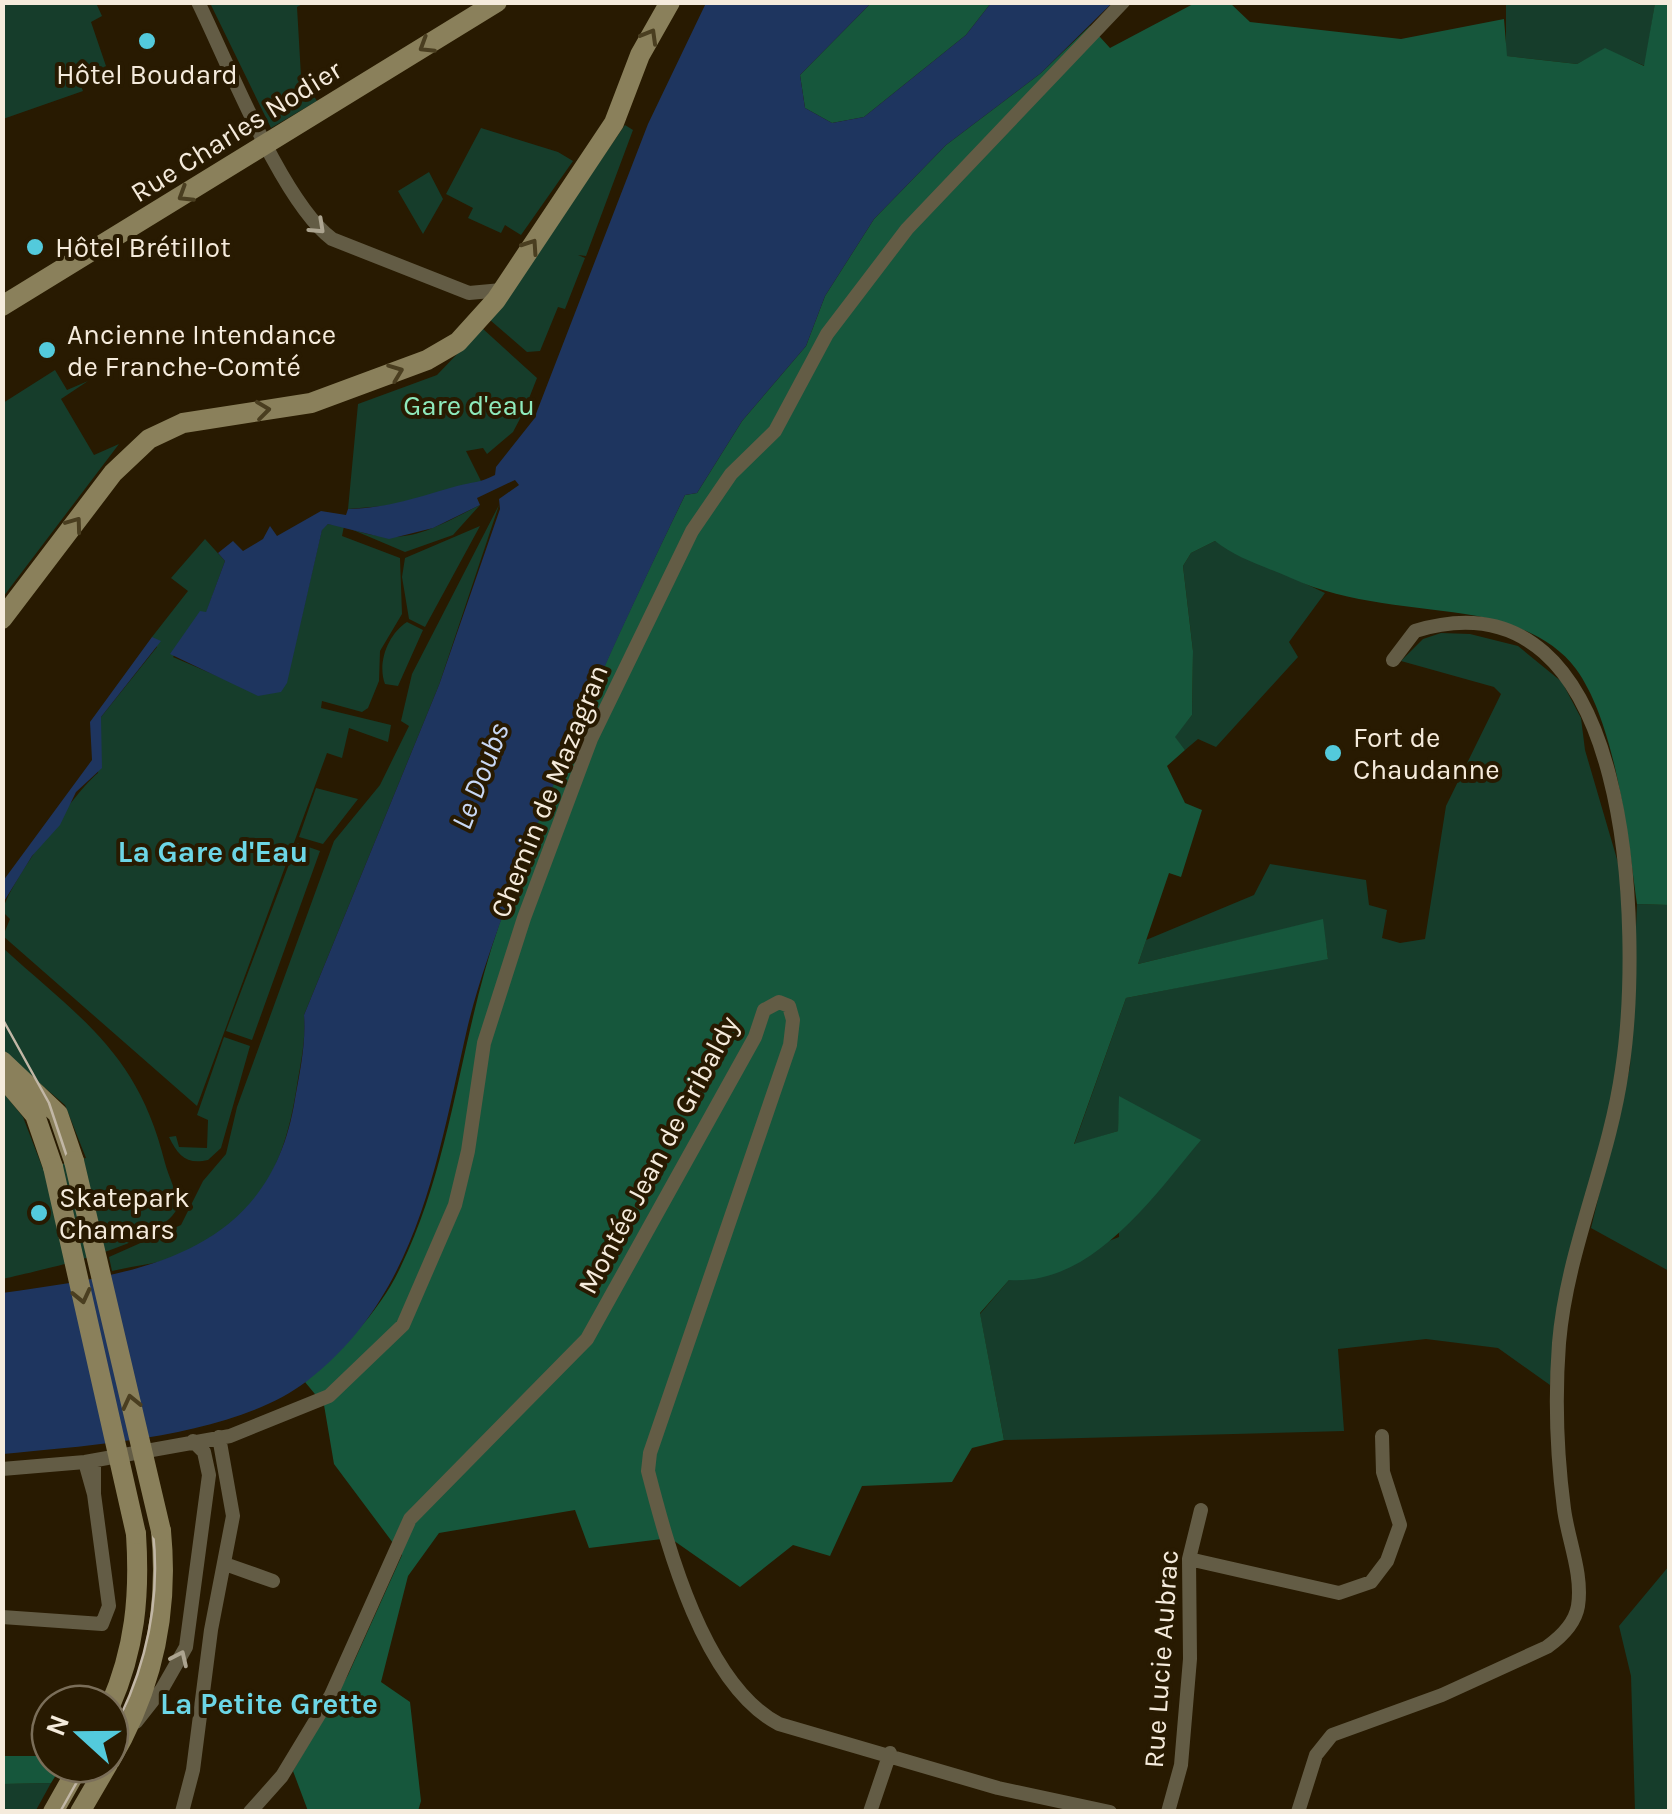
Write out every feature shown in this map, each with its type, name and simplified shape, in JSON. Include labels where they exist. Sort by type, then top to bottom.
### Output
[{"type":"main road","name":"Rue Charles Nodier","points":[[2,306],[498,2]]},
{"type":"main road","points":[[2,619],[113,473],[149,440],[182,424],[311,403],[427,360],[458,342],[502,290],[614,123],[640,55],[670,2]]},
{"type":"main road","points":[[2,1061],[58,1114],[74,1161],[160,1531],[164,1562],[160,1624],[151,1666],[130,1721]]},
{"type":"main road","points":[[2,1077],[35,1115],[53,1167],[136,1534],[138,1612],[118,1684]]},
{"type":"main road","points":[[53,1812],[69,1784]]},
{"type":"main road","points":[[80,1812],[96,1784]]},
{"type":"street","points":[[198,2],[301,210],[332,239],[469,293],[502,290]]},
{"type":"street","name":"Chemin de Mazagran","points":[[2,1469],[89,1462],[219,1437],[328,1396],[403,1325],[455,1205],[468,1151],[484,1042],[524,918],[591,738],[692,530],[731,474],[775,431],[827,334],[907,229],[1122,2]]},
{"type":"street","points":[[1298,1812],[1316,1755],[1332,1735],[1442,1695],[1548,1647],[1562,1636],[1578,1609],[1579,1586],[1564,1509],[1560,1343],[1580,1230],[1622,1073],[1626,1030],[1631,907],[1615,804],[1599,742],[1564,669],[1521,639],[1465,624],[1415,632],[1393,660]]},
{"type":"street","name":"Montée Jean de Gribaldy","points":[[250,1812],[282,1776],[331,1695],[410,1520],[587,1339],[754,1037],[764,1010],[779,1002],[789,1006],[790,1045],[650,1453],[648,1471],[681,1588],[712,1646],[758,1712],[780,1724],[890,1753]]},
{"type":"street","points":[[1189,1559],[1339,1593],[1371,1582],[1386,1561],[1400,1525],[1382,1472],[1382,1436]]},
{"type":"street","points":[[182,1812],[193,1770],[211,1630],[233,1516],[219,1437]]},
{"type":"street","points":[[130,1729],[180,1662],[191,1626],[209,1475],[204,1452],[194,1441]]},
{"type":"street","points":[[2,1618],[102,1624],[108,1606],[89,1462]]},
{"type":"street","name":"Rue Lucie Aubrac","points":[[1168,1812],[1181,1765],[1190,1659],[1189,1559],[1201,1510]]},
{"type":"street","points":[[225,1564],[273,1581]]},
{"type":"street","points":[[870,1812],[890,1753],[998,1788],[1110,1812]]},
{"type":"green space","points":[[3,2],[96,3],[102,16],[91,22],[107,69],[92,75],[87,66],[75,71],[83,91],[3,119]]},
{"type":"green space","points":[[210,3],[304,3],[297,7],[301,76],[317,101],[271,128]]},
{"type":"green space","points":[[871,3],[991,3],[966,35],[864,117],[832,123],[805,108],[800,75]]},
{"type":"green space","points":[[1195,3],[1230,3],[1250,22],[1401,39],[1504,19],[1507,56],[1577,64],[1605,48],[1644,66],[1655,3],[1669,3],[1669,905],[1637,904],[1611,750],[1590,692],[1576,669],[1556,649],[1518,628],[1491,619],[1359,599],[1313,587],[1242,557],[1215,541],[1191,553],[1183,566],[1193,651],[1192,715],[1175,737],[1185,750],[1167,766],[1185,803],[1202,810],[1181,877],[1169,873],[1138,964],[1323,919],[1328,959],[1126,998],[1074,1144],[1118,1131],[1119,1096],[1201,1140],[1141,1211],[1094,1253],[1067,1269],[1039,1278],[1009,1280],[980,1313],[1004,1440],[972,1448],[952,1482],[862,1486],[830,1556],[793,1545],[740,1587],[670,1538],[589,1548],[575,1510],[439,1533],[408,1576],[381,1682],[410,1702],[421,1801],[418,1811],[308,1811],[293,1771],[348,1675],[402,1555],[334,1464],[324,1405],[305,1382],[346,1343],[382,1299],[419,1225],[445,1141],[499,925],[586,707],[685,495],[697,493],[742,421],[806,346],[825,296],[874,219],[946,145],[1041,73],[1090,26],[1110,48]]},
{"type":"green space","points":[[1506,3],[1655,3],[1645,66],[1605,49],[1577,64],[1506,56]]},
{"type":"green space","points":[[625,125],[633,130],[586,256],[578,255],[585,258],[565,309],[558,307],[540,351],[527,352],[490,320]]},
{"type":"green space","points":[[481,128],[558,152],[573,161],[521,235],[505,225],[501,233],[468,218],[473,208],[446,194]]},
{"type":"green space","points":[[429,172],[443,199],[423,234],[398,191]]},
{"type":"green space","name":"Gare d'eau","points":[[482,328],[537,378],[524,411],[514,409],[523,413],[513,432],[487,454],[483,448],[466,451],[482,483],[407,504],[348,509],[358,404],[437,375]]},
{"type":"green space","points":[[55,370],[67,390],[88,381],[61,399],[94,455],[119,444],[3,597],[3,403]]},
{"type":"green space","points":[[480,505],[453,535],[405,552],[346,527],[400,537],[430,529]]},
{"type":"green space","points":[[499,505],[439,685],[304,1015],[303,1050],[292,1112],[286,1138],[266,1184],[252,1204],[213,1238],[170,1259],[112,1271],[109,1257],[181,1225],[203,1181],[226,1154],[237,1107],[334,841],[380,785],[409,726],[401,721],[412,674]]},
{"type":"green space","points":[[328,524],[344,526],[342,536],[400,558],[402,614],[380,651],[379,681],[368,708],[362,712],[322,701],[321,708],[391,725],[388,742],[349,728],[342,758],[327,753],[197,1106],[3,936],[10,919],[3,912],[15,884],[43,841],[98,773],[101,717],[157,647],[152,637],[188,591],[171,578],[205,539],[225,561],[206,613],[173,657],[259,694],[286,684],[322,529]]},
{"type":"green space","points":[[480,526],[425,627],[409,619],[402,577],[405,558]]},
{"type":"green space","points":[[1215,541],[1325,593],[1289,642],[1298,657],[1216,747],[1198,739],[1185,750],[1174,737],[1192,715],[1193,651],[1183,566],[1191,553]]},
{"type":"green space","points":[[407,622],[423,630],[398,686],[385,684],[382,667],[386,650],[394,634]]},
{"type":"green space","points":[[1441,633],[1470,634],[1518,646],[1562,682],[1581,718],[1585,750],[1631,907],[1622,1073],[1554,1334],[1550,1385],[1498,1348],[1426,1339],[1338,1349],[1344,1431],[1004,1440],[980,1314],[1009,1280],[1119,1237],[1120,1096],[1118,1131],[1074,1145],[1126,998],[1328,958],[1322,920],[1138,964],[1146,940],[1254,895],[1270,864],[1366,880],[1369,905],[1387,910],[1382,938],[1400,943],[1425,939],[1446,806],[1501,694],[1494,687],[1401,661],[1423,639]]},
{"type":"green space","points":[[316,788],[358,799],[323,844],[299,837]]},
{"type":"green space","points":[[297,843],[320,851],[252,1040],[226,1031]]},
{"type":"green space","points":[[1637,904],[1669,905],[1669,1271],[1591,1228],[1630,1067]]},
{"type":"green space","points":[[3,948],[82,1019],[123,1066],[154,1125],[178,1207],[167,1221],[126,1244],[3,1279],[2,1091],[23,1117],[43,1169],[86,1158],[65,1105],[3,1052]]},
{"type":"green space","points":[[224,1037],[250,1046],[221,1148],[208,1160],[189,1160],[169,1137],[176,1136],[179,1147],[207,1148],[208,1120],[197,1115]]},
{"type":"green space","points":[[1669,1566],[1669,1811],[1635,1811],[1631,1676],[1619,1626]]},
{"type":"green space","points":[[2,1756],[30,1756],[30,1783],[3,1784]]},
{"type":"green space","points":[[2,1784],[50,1784],[35,1812],[3,1811]]},
{"type":"water","name":"Le Doubs","points":[[706,3],[871,3],[800,75],[805,108],[832,123],[864,117],[966,35],[991,3],[1112,3],[1041,73],[946,145],[874,219],[825,296],[806,346],[742,421],[697,493],[685,495],[591,697],[527,851],[476,994],[419,1219],[376,1307],[345,1346],[307,1381],[277,1400],[241,1415],[119,1442],[3,1454],[2,1293],[102,1277],[148,1265],[190,1248],[227,1225],[258,1193],[281,1152],[301,1068],[304,1015],[439,685],[500,509],[499,499],[519,485],[515,480],[477,498],[480,505],[433,528],[389,539],[328,524],[322,530],[287,683],[281,692],[258,696],[170,654],[200,611],[206,612],[225,561],[218,553],[233,541],[243,551],[263,539],[270,526],[277,536],[321,511],[346,515],[348,509],[403,501],[495,475],[496,467],[534,419],[648,124]]},
{"type":"water","points":[[152,637],[161,641],[101,717],[102,768],[76,792],[60,825],[32,856],[3,903],[3,881],[92,760],[90,722]]},
{"type":"tram line","points":[[2,1018],[49,1103],[69,1163],[153,1532],[152,1612],[130,1694]]},
{"type":"tram line","points":[[60,1812],[76,1784]]},
{"type":"place","name":"Hôtel Boudard","points":[[147,41]]},
{"type":"place","name":"Hôtel Brétillot","points":[[35,247]]},
{"type":"place","name":"Ancienne Intendance de Franche-Comté","points":[[47,350]]},
{"type":"place","name":"Fort de Chaudanne","points":[[1333,753]]},
{"type":"place","name":"Skatepark Chamars","points":[[39,1213]]},
{"type":"district","name":"La Gare d'Eau","points":[[213,852]]},
{"type":"district","name":"La Petite Grette","points":[[269,1704]]}]
